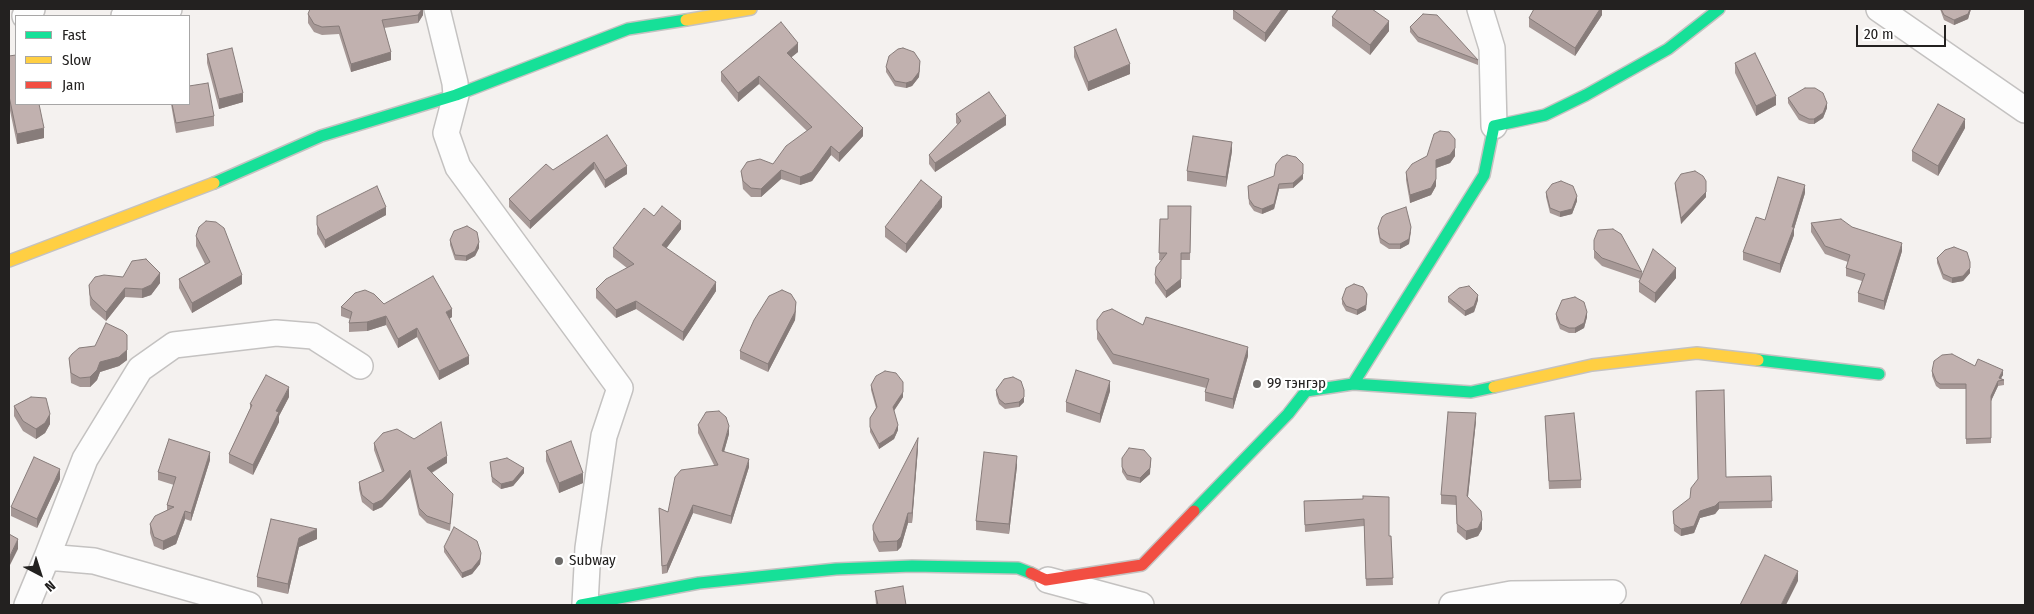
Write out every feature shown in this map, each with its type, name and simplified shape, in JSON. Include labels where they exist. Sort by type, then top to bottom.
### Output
[{"type":"street","points":[[130,15],[169,9]]},
{"type":"street","points":[[437,9],[455,83],[456,95],[446,133],[458,168],[620,388],[604,436],[588,548],[583,605],[699,583],[836,569],[912,566],[1018,568],[1046,580],[1141,605]]},
{"type":"street","points":[[9,261],[242,172],[321,136],[456,95],[628,29],[751,9]]},
{"type":"street","points":[[1354,384],[1484,175],[1494,126],[1492,48],[1480,9]]},
{"type":"street","points":[[1494,126],[1545,115],[1586,95],[1668,49],[1719,9]]},
{"type":"street","points":[[1879,9],[2025,110]]},
{"type":"street","points":[[27,605],[85,459],[140,369],[174,345],[276,333],[313,336],[360,366]]},
{"type":"street","points":[[1046,580],[1142,565],[1288,414],[1306,391],[1354,384],[1471,392],[1592,365],[1697,353],[1879,374]]},
{"type":"street","points":[[47,558],[94,561],[200,598],[249,605]]},
{"type":"street","points":[[1452,605],[1511,594],[1613,593]]},
{"type":"building","points":[[310,9],[422,9],[418,15],[382,20],[391,52],[351,64],[339,26],[322,27],[314,24],[308,14]]},
{"type":"building","points":[[1233,9],[1282,9],[1265,33]]},
{"type":"building","points":[[1338,9],[1372,9],[1389,21],[1370,45],[1332,17]]},
{"type":"building","points":[[1534,9],[1600,9],[1575,48],[1529,18]]},
{"type":"building","points":[[1941,9],[1970,9],[1968,14],[1954,20],[1944,15]]},
{"type":"building","points":[[1423,14],[1437,15],[1478,60],[1418,37],[1410,27]]},
{"type":"building","points":[[781,22],[798,43],[787,53],[863,128],[839,153],[831,146],[812,172],[800,177],[781,170],[761,189],[751,188],[743,181],[741,171],[747,162],[760,159],[773,164],[786,146],[812,127],[759,76],[738,93],[721,72]]},
{"type":"building","points":[[1116,29],[1130,64],[1088,82],[1074,47]]},
{"type":"building","points":[[232,48],[243,93],[219,99],[207,54]]},
{"type":"building","points":[[903,48],[914,52],[920,61],[919,72],[912,81],[906,83],[895,81],[886,67],[889,56],[898,49]]},
{"type":"building","points":[[1755,53],[1776,96],[1756,106],[1735,63]]},
{"type":"building","points":[[15,55],[15,105],[39,105],[44,128],[17,134],[9,96],[9,56]]},
{"type":"building","points":[[208,83],[214,116],[176,123],[172,105],[190,105],[190,86]]},
{"type":"building","points":[[1805,88],[1815,88],[1823,93],[1827,103],[1823,113],[1814,119],[1809,119],[1799,114],[1788,98]]},
{"type":"building","points":[[989,92],[1006,116],[935,163],[929,155],[961,121],[956,114]]},
{"type":"building","points":[[1938,104],[1965,119],[1938,166],[1912,151]]},
{"type":"building","points":[[1440,131],[1449,132],[1455,139],[1455,148],[1450,155],[1436,160],[1436,179],[1431,188],[1410,195],[1406,172],[1412,164],[1427,156],[1434,134]]},
{"type":"building","points":[[607,135],[627,166],[605,180],[594,162],[530,221],[509,199],[546,164],[553,170]]},
{"type":"building","points":[[1193,136],[1232,142],[1226,177],[1187,171]]},
{"type":"building","points":[[1287,155],[1296,157],[1303,164],[1303,174],[1293,183],[1279,184],[1274,204],[1262,209],[1254,206],[1249,199],[1248,186],[1274,176],[1276,164],[1282,157]]},
{"type":"building","points":[[1695,171],[1703,176],[1706,181],[1706,192],[1681,218],[1675,183],[1681,174]]},
{"type":"building","points":[[1778,177],[1805,185],[1792,227],[1794,227],[1780,264],[1743,252],[1756,217],[1765,220]]},
{"type":"building","points":[[921,180],[942,197],[906,244],[885,227]]},
{"type":"building","points":[[1561,181],[1573,186],[1577,196],[1572,209],[1560,212],[1550,208],[1546,192],[1552,184]]},
{"type":"building","points":[[377,186],[386,207],[325,240],[317,225],[317,216]]},
{"type":"building","points":[[662,206],[681,221],[662,245],[716,282],[683,332],[636,301],[616,310],[596,289],[606,279],[634,264],[613,248],[644,208],[654,216]]},
{"type":"building","points":[[1168,206],[1191,206],[1190,253],[1181,253],[1181,279],[1166,291],[1155,275],[1156,267],[1167,253],[1159,253],[1160,219],[1168,219]]},
{"type":"building","points":[[1406,207],[1411,227],[1409,239],[1400,244],[1389,244],[1380,238],[1378,228],[1382,217]]},
{"type":"building","points":[[1841,219],[1852,227],[1902,243],[1884,301],[1858,293],[1865,274],[1846,268],[1850,255],[1825,246],[1811,223]]},
{"type":"building","points":[[206,221],[216,222],[224,228],[242,275],[192,303],[179,279],[210,262],[196,236],[199,227]]},
{"type":"building","points":[[467,226],[477,232],[479,242],[475,251],[466,256],[455,255],[450,240],[454,231]]},
{"type":"building","points":[[1613,229],[1621,234],[1642,272],[1602,258],[1594,250],[1594,240],[1598,230]]},
{"type":"building","points":[[1954,247],[1967,252],[1970,268],[1963,276],[1952,278],[1943,274],[1937,258],[1945,250]]},
{"type":"building","points":[[1653,249],[1676,268],[1655,293],[1639,282]]},
{"type":"building","points":[[146,259],[160,273],[151,285],[142,289],[125,288],[106,312],[92,299],[89,285],[95,277],[104,275],[123,277],[132,261]]},
{"type":"building","points":[[433,276],[452,309],[446,312],[469,356],[439,371],[417,328],[398,339],[386,316],[367,322],[349,323],[352,312],[341,307],[355,293],[365,290],[374,294],[384,304]]},
{"type":"building","points":[[1354,284],[1363,287],[1367,294],[1366,305],[1357,310],[1346,306],[1342,299],[1346,288]]},
{"type":"building","points":[[1469,286],[1478,295],[1474,306],[1465,311],[1448,297],[1459,288]]},
{"type":"building","points":[[782,290],[791,294],[796,302],[795,312],[768,364],[740,351],[754,320],[769,296]]},
{"type":"building","points":[[1575,297],[1584,302],[1587,312],[1584,323],[1575,328],[1569,328],[1560,324],[1556,314],[1562,300]]},
{"type":"building","points":[[1112,309],[1143,325],[1146,317],[1248,347],[1233,399],[1205,392],[1209,379],[1113,354],[1097,330],[1097,320],[1103,312]]},
{"type":"building","points":[[106,323],[127,335],[127,350],[119,357],[100,362],[97,370],[90,377],[80,378],[71,373],[69,358],[79,348],[95,346]]},
{"type":"building","points":[[1952,354],[1975,366],[1978,359],[2003,370],[1999,378],[2004,380],[1998,381],[1991,396],[1991,438],[1966,439],[1966,384],[1940,384],[1936,381],[1932,371],[1934,361],[1942,355]]},
{"type":"building","points":[[1076,370],[1110,381],[1100,414],[1066,402]]},
{"type":"building","points":[[885,371],[896,373],[903,382],[903,392],[893,407],[898,425],[894,434],[879,444],[870,427],[870,418],[877,407],[871,385],[876,376]]},
{"type":"building","points":[[266,375],[289,387],[276,411],[279,412],[253,465],[229,454],[252,405],[250,404]]},
{"type":"building","points":[[1013,377],[1021,381],[1024,397],[1019,402],[1005,404],[999,399],[996,390],[1004,379]]},
{"type":"building","points":[[1724,390],[1726,477],[1771,476],[1772,501],[1719,502],[1715,506],[1700,511],[1694,526],[1681,529],[1674,524],[1673,511],[1690,498],[1691,488],[1698,479],[1696,391]]},
{"type":"building","points":[[31,397],[46,398],[50,414],[45,423],[36,429],[23,421],[14,406]]},
{"type":"building","points":[[719,411],[726,417],[729,426],[722,451],[749,459],[731,516],[693,505],[667,565],[662,566],[659,508],[668,512],[675,477],[681,470],[718,465],[698,425],[706,412]]},
{"type":"building","points":[[1448,412],[1476,413],[1467,496],[1481,511],[1482,520],[1478,528],[1466,531],[1457,524],[1456,496],[1441,495]]},
{"type":"building","points":[[1574,413],[1581,480],[1549,481],[1545,416]]},
{"type":"building","points":[[441,422],[447,456],[427,468],[453,494],[450,524],[427,516],[419,508],[410,470],[382,500],[373,504],[362,495],[359,482],[384,471],[374,443],[383,433],[397,429],[414,439]]},
{"type":"building","points":[[918,438],[912,513],[908,513],[901,537],[897,541],[879,542],[873,530],[873,525]]},
{"type":"building","points":[[169,439],[210,452],[191,513],[185,511],[176,535],[163,541],[154,537],[150,524],[155,516],[174,507],[167,505],[176,477],[158,472]]},
{"type":"building","points":[[571,441],[583,473],[559,483],[546,451]]},
{"type":"building","points":[[1129,448],[1144,450],[1151,458],[1150,468],[1140,478],[1127,475],[1122,467],[1122,458]]},
{"type":"building","points":[[984,452],[1017,456],[1009,524],[976,521]]},
{"type":"building","points":[[34,457],[60,469],[37,519],[11,507]]},
{"type":"building","points":[[507,458],[524,468],[513,481],[501,484],[492,477],[490,462]]},
{"type":"building","points":[[1363,496],[1389,497],[1389,536],[1391,536],[1393,578],[1366,579],[1364,519],[1305,525],[1304,501],[1363,499]]},
{"type":"building","points":[[271,519],[317,529],[299,538],[288,584],[257,577]]},
{"type":"building","points":[[454,527],[477,541],[481,553],[480,559],[472,569],[462,573],[444,547]]},
{"type":"building","points":[[9,534],[18,539],[9,558]]},
{"type":"building","points":[[1765,555],[1798,571],[1781,605],[1740,605]]},
{"type":"building","points":[[903,586],[906,605],[878,605],[875,591]]},
{"type":"traffic: fast","points":[[1353,384],[1484,175],[1494,126],[1545,115],[1586,95],[1668,49],[1719,9]]},
{"type":"traffic: fast","points":[[214,183],[321,136],[456,95],[628,29],[686,20]]},
{"type":"traffic: fast","points":[[1758,360],[1879,374]]},
{"type":"traffic: fast","points":[[1194,511],[1288,414],[1306,391],[1353,384],[1471,392],[1494,387]]},
{"type":"traffic: fast","points":[[581,605],[699,583],[836,569],[912,566],[1018,568],[1031,573]]},
{"type":"traffic: slow","points":[[686,20],[751,9]]},
{"type":"traffic: slow","points":[[9,261],[214,183]]},
{"type":"traffic: slow","points":[[1494,387],[1592,365],[1697,353],[1758,360]]},
{"type":"traffic: jam","points":[[1031,573],[1046,580],[1142,565],[1194,511]]},
{"type":"place","name":"99 тэнгэр","points":[[1257,384]]},
{"type":"place","name":"Subway","points":[[559,561]]}]
